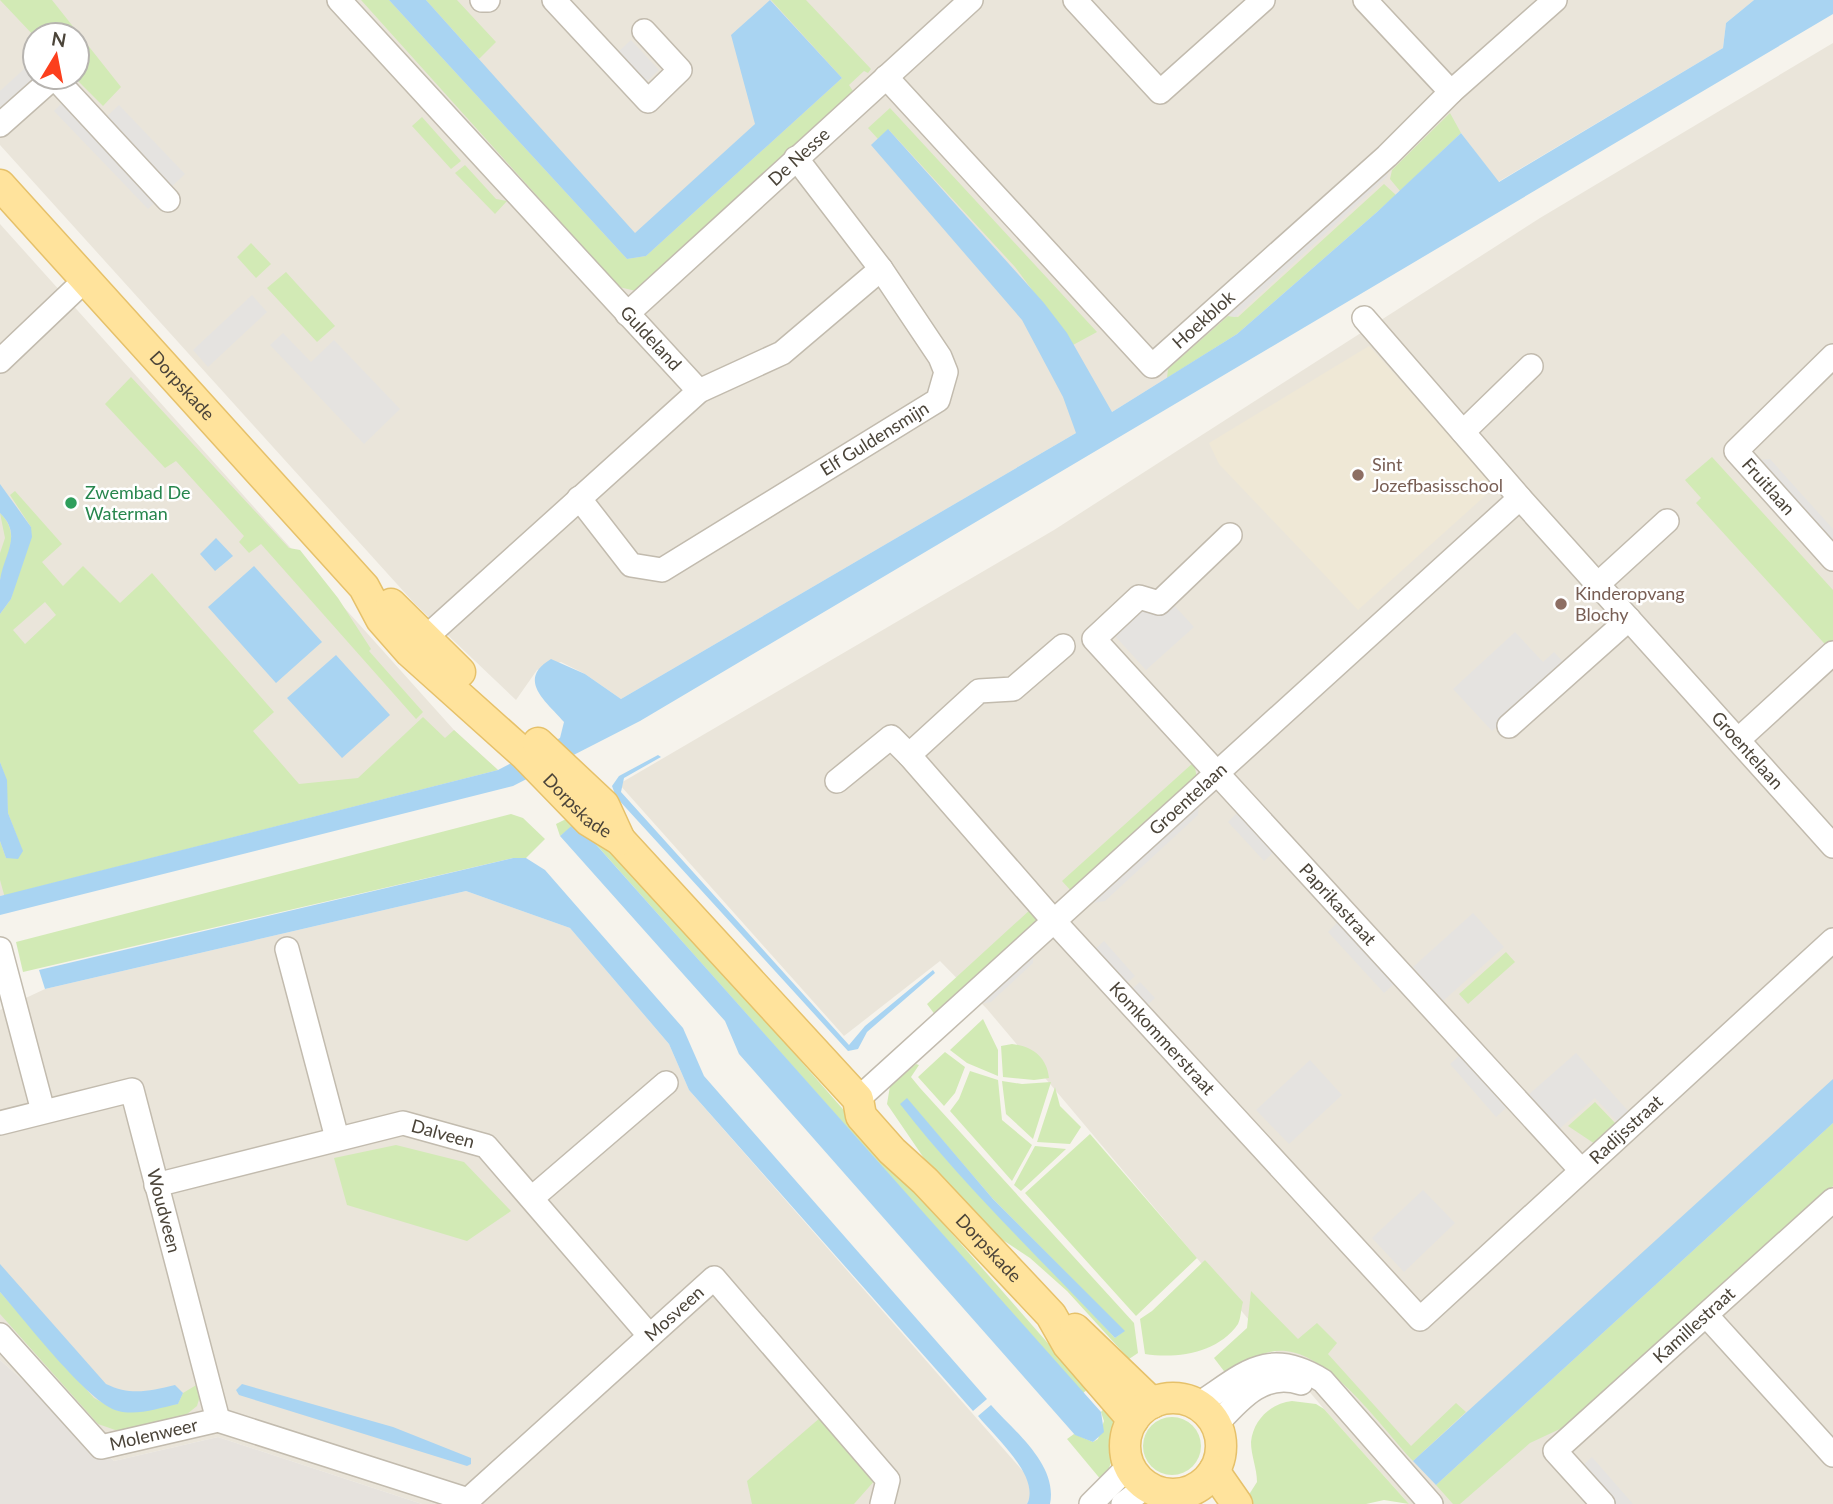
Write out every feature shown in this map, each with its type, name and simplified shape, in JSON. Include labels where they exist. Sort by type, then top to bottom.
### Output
[{"type":"main road","name":"Dorpskade","points":[[0,185],[84,281],[181,383],[364,587],[393,606],[418,644],[482,695],[542,758],[604,805],[620,840],[858,1099],[861,1115],[892,1152],[925,1181],[1051,1315],[1083,1334],[1142,1411]]},
{"type":"main road","points":[[1206,1488],[1220,1453],[1206,1415],[1179,1399],[1142,1411],[1125,1441],[1133,1485],[1175,1494],[1206,1488],[1237,1504]]},
{"type":"street","name":"Guldeland","points":[[340,0],[699,391]]},
{"type":"street","points":[[482,0],[488,0]]},
{"type":"street","points":[[554,0],[648,101],[680,70],[644,31]]},
{"type":"street","name":"De Nesse","points":[[627,314],[971,0]]},
{"type":"street","points":[[1075,0],[1160,92],[1263,0]]},
{"type":"street","points":[[1365,0],[1451,92],[1540,5]]},
{"type":"street","points":[[0,125],[54,77],[168,200]]},
{"type":"street","name":"Hoekblok","points":[[886,77],[1152,366],[1387,156],[1451,92]]},
{"type":"street","name":"Elf Guldensmijn","points":[[579,498],[631,565],[662,570],[938,400],[946,372],[940,357],[881,269],[796,158]]},
{"type":"street","points":[[418,644],[699,391],[782,353],[881,269]]},
{"type":"street","points":[[0,361],[84,281]]},
{"type":"street","name":"Groentelaan","points":[[1364,318],[1520,498],[1833,846]]},
{"type":"street","name":"Fruitlaan","points":[[1833,356],[1737,451],[1833,559]]},
{"type":"street","points":[[1462,432],[1531,366]]},
{"type":"street","name":"Groentelaan","points":[[858,1099],[1052,920],[1520,498]]},
{"type":"street","points":[[1598,584],[1667,521]]},
{"type":"street","name":"Paprikastraat","points":[[1230,535],[1158,603],[1139,597],[1094,639],[1580,1169]]},
{"type":"street","points":[[1509,726],[1629,619]]},
{"type":"street","points":[[837,780],[891,737],[909,755],[979,691],[1013,689],[1063,646]]},
{"type":"street","points":[[1738,740],[1833,653]]},
{"type":"street","name":"Komkommerstraat","points":[[909,755],[1052,920],[1420,1319]]},
{"type":"street","name":"Radijsstraat","points":[[1420,1319],[1580,1169],[1833,940]]},
{"type":"street","points":[[0,949],[43,1111]]},
{"type":"street","points":[[287,949],[337,1138]]},
{"type":"street","points":[[532,1198],[666,1083]]},
{"type":"street","name":"Woudveen","points":[[0,1123],[132,1090],[218,1420]]},
{"type":"street","name":"Dalveen","points":[[156,1185],[403,1123],[486,1146],[649,1335]]},
{"type":"street","name":"Kamillestraat","points":[[1603,1504],[1555,1451],[1833,1199]]},
{"type":"street","name":"Mosveen","points":[[468,1502],[714,1278],[888,1480],[882,1504]]},
{"type":"street","points":[[1706,1315],[1833,1455]]},
{"type":"street","name":"Molenweer","points":[[0,1335],[101,1447],[218,1420],[468,1502]]},
{"type":"street","points":[[1206,1415],[1238,1401],[1272,1380],[1290,1379],[1336,1398],[1431,1504]]},
{"type":"street","points":[[1091,1504],[1133,1485]]},
{"type":"shaded area","points":[[0,0],[1754,0],[1726,23],[1723,48],[1498,182],[1461,133],[1377,212],[1237,334],[1112,412],[621,699],[585,674],[561,662],[537,670],[516,700],[415,604],[0,145]]},
{"type":"shaded area","points":[[631,40],[659,70],[646,82],[618,52]]},
{"type":"shaded area","points":[[1833,43],[1833,1504],[1409,1504],[1324,1409],[987,1009],[940,961],[844,1036],[619,784],[1054,530],[1540,218]]},
{"type":"shaded area","points":[[21,72],[21,91],[34,91],[0,122],[0,91]]},
{"type":"shaded area","points":[[67,98],[95,127],[119,105],[185,174],[148,209],[54,111]]},
{"type":"shaded area","points":[[1389,168],[1387,177],[1235,317],[1228,316]]},
{"type":"shaded area","points":[[0,224],[454,730],[498,770],[0,896]]},
{"type":"shaded area","points":[[252,295],[267,312],[208,367],[193,350]]},
{"type":"shaded area","points":[[283,333],[311,362],[334,340],[400,409],[364,444],[270,345]]},
{"type":"shaded area","name":"Sint Jozefbasisschool","points":[[1369,346],[1496,486],[1358,610],[1219,464],[1209,443]]},
{"type":"shaded area","points":[[1770,459],[1833,529],[1833,545],[1756,460]]},
{"type":"shaded area","points":[[1171,602],[1194,627],[1146,670],[1115,636],[1144,608]]},
{"type":"shaded area","points":[[1515,632],[1543,662],[1554,652],[1565,664],[1492,731],[1453,689]]},
{"type":"shaded area","points":[[1199,805],[1198,815],[1105,901],[1093,903]]},
{"type":"shaded area","points":[[1239,811],[1275,851],[1264,861],[1228,822]]},
{"type":"shaded area","points":[[466,891],[570,928],[669,1044],[689,1090],[1029,1478],[1031,1494],[1027,1504],[422,1504],[218,1437],[114,1461],[0,1360],[0,1010],[45,989]]},
{"type":"shaded area","points":[[1473,913],[1504,947],[1443,1001],[1413,967]]},
{"type":"shaded area","points":[[1338,922],[1395,983],[1384,993],[1328,932]]},
{"type":"shaded area","points":[[1104,941],[1135,976],[1126,984],[1131,990],[1140,982],[1155,998],[1144,1008],[1093,951]]},
{"type":"shaded area","points":[[1033,955],[1033,963],[991,1002],[979,1004]]},
{"type":"shaded area","points":[[1576,1053],[1630,1113],[1619,1124],[1595,1098],[1558,1130],[1527,1096]]},
{"type":"shaded area","points":[[1460,1055],[1506,1108],[1496,1117],[1450,1064]]},
{"type":"shaded area","points":[[1310,1060],[1342,1095],[1289,1144],[1256,1110]]},
{"type":"shaded area","points":[[1423,1190],[1455,1223],[1404,1272],[1372,1238]]},
{"type":"shaded area","points":[[0,1360],[114,1461],[218,1437],[422,1504],[0,1504]]},
{"type":"shaded area","points":[[1592,1457],[1633,1504],[1612,1504],[1580,1468]]},
{"type":"green space","points":[[0,0],[52,0],[69,21],[21,21]]},
{"type":"green space","points":[[361,0],[389,0],[627,259],[646,256],[842,78],[771,0],[806,0],[871,69],[868,73],[864,71],[849,85],[853,91],[636,291],[619,287]]},
{"type":"green space","points":[[426,0],[457,0],[496,42],[479,59]]},
{"type":"green space","points":[[91,49],[121,87],[103,106],[88,91],[91,91]]},
{"type":"green space","points":[[890,108],[1097,332],[1073,345],[1015,267],[889,130],[878,139],[868,128]]},
{"type":"green space","points":[[1450,113],[1461,133],[1400,191],[1390,179],[1392,170]]},
{"type":"green space","points":[[422,117],[461,161],[451,169],[412,126]]},
{"type":"green space","points":[[465,165],[496,199],[507,201],[495,214],[455,173]]},
{"type":"green space","points":[[1384,184],[1396,195],[1237,334],[1167,378],[1168,369],[1228,316],[1238,317]]},
{"type":"green space","points":[[251,243],[271,264],[256,278],[237,257]]},
{"type":"green space","points":[[286,272],[335,326],[317,342],[267,288]]},
{"type":"green space","points":[[131,377],[289,548],[300,550],[338,598],[371,649],[369,651],[423,712],[416,719],[261,544],[249,553],[239,542],[244,536],[176,461],[165,468],[105,404]]},
{"type":"green space","points":[[1712,457],[1833,590],[1833,653],[1696,503],[1701,498],[1685,480]]},
{"type":"green space","points":[[15,491],[62,544],[42,562],[63,586],[83,566],[120,603],[152,573],[274,712],[253,731],[299,784],[358,778],[423,717],[445,738],[454,730],[498,770],[26,890],[5,898],[0,880],[0,841],[6,858],[22,850],[8,813],[6,779],[0,762],[0,614],[11,599],[31,527],[10,495]],"holes":[[[45,602],[56,615],[25,644],[13,630]]]},
{"type":"green space","points":[[0,513],[10,528],[11,536],[9,553],[0,580],[0,553],[5,538]]},
{"type":"green space","points":[[1194,762],[1197,779],[1073,893],[1062,881]]},
{"type":"green space","points":[[511,814],[523,818],[545,839],[526,858],[513,858],[23,972],[16,942]]},
{"type":"green space","points":[[574,815],[616,850],[1088,1389],[1083,1393],[577,823],[560,836],[556,824]]},
{"type":"green space","points":[[1032,908],[1036,915],[1035,928],[936,1016],[927,1004]]},
{"type":"green space","points":[[1506,952],[1515,962],[1468,1004],[1459,994]]},
{"type":"green space","points":[[983,1019],[998,1050],[998,1076],[967,1063],[950,1050]]},
{"type":"green space","points":[[1012,1044],[1026,1047],[1037,1054],[1045,1064],[1049,1078],[1034,1080],[1003,1077],[1001,1046]]},
{"type":"green space","points":[[945,1052],[965,1067],[955,1093],[944,1106],[918,1077]]},
{"type":"green space","points":[[916,1064],[919,1065],[911,1077],[920,1088],[1134,1323],[1138,1353],[1129,1359],[1067,1291],[1030,1258],[980,1225],[930,1167],[887,1104],[890,1086]],"holes":[[[907,1099],[993,1199],[1124,1331],[1115,1338],[951,1165],[901,1104]]]},
{"type":"green space","points":[[970,1071],[998,1080],[1002,1120],[1032,1145],[1012,1181],[950,1111],[959,1099]]},
{"type":"green space","points":[[1002,1081],[1022,1084],[1051,1082],[1033,1139],[1006,1114]]},
{"type":"green space","points":[[1055,1087],[1060,1106],[1081,1127],[1070,1144],[1037,1142]]},
{"type":"green space","points":[[1595,1102],[1617,1125],[1595,1144],[1568,1126]]},
{"type":"green space","points":[[1833,1123],[1833,1186],[1562,1428],[1530,1443],[1460,1504],[1453,1504],[1436,1485]]},
{"type":"green space","points":[[1090,1134],[1197,1258],[1136,1316],[1025,1193]]},
{"type":"green space","points":[[396,1145],[464,1162],[511,1211],[467,1241],[347,1205],[334,1158]]},
{"type":"green space","points":[[1035,1146],[1066,1149],[1021,1191],[1014,1185]]},
{"type":"green space","points":[[1205,1260],[1243,1302],[1238,1324],[1220,1342],[1196,1352],[1170,1356],[1145,1354],[1140,1319],[1152,1311]]},
{"type":"green space","points":[[1251,1291],[1298,1339],[1317,1323],[1337,1343],[1328,1354],[1411,1446],[1456,1403],[1466,1412],[1413,1461],[1338,1379],[1303,1356],[1286,1351],[1270,1352],[1227,1375],[1214,1358],[1247,1328]]},
{"type":"green space","points":[[0,1292],[94,1398],[118,1411],[178,1404],[183,1393],[198,1384],[200,1396],[197,1406],[187,1414],[121,1432],[98,1424],[0,1314]]},
{"type":"green space","points":[[1292,1401],[1316,1404],[1324,1409],[1409,1504],[1384,1500],[1366,1504],[1243,1504],[1257,1482],[1251,1442],[1255,1427],[1270,1409]]},
{"type":"green space","points":[[1108,1404],[1116,1433],[1114,1453],[1102,1481],[1067,1439],[1074,1434],[1093,1442],[1098,1439],[1104,1421],[1101,1412]]},
{"type":"green space","points":[[821,1417],[876,1479],[854,1504],[752,1504],[747,1481]]},
{"type":"green space","points":[[1172,1417],[1183,1419],[1196,1430],[1201,1446],[1199,1457],[1188,1470],[1172,1475],[1161,1473],[1148,1462],[1143,1446],[1145,1435],[1156,1422]]},
{"type":"water","points":[[389,0],[426,0],[635,233],[755,124],[731,35],[770,0],[842,78],[646,256],[627,259]]},
{"type":"water","points":[[1754,0],[1833,0],[1833,14],[640,721],[513,786],[0,915],[0,896],[498,770],[560,738],[564,722],[543,698],[535,683],[541,667],[551,659],[585,674],[621,699],[1076,433],[1063,397],[1022,320],[871,145],[888,129],[1044,303],[1067,333],[1112,412],[1237,334],[1377,212],[1461,133],[1499,182],[1723,48],[1726,23]]},
{"type":"water","points":[[0,484],[31,527],[32,537],[11,599],[0,614],[0,580],[11,537],[7,521],[0,513]]},
{"type":"water","points":[[216,538],[233,556],[215,571],[200,554]]},
{"type":"water","points":[[254,566],[322,642],[276,683],[208,607]]},
{"type":"water","points":[[336,655],[390,715],[342,758],[287,698]]},
{"type":"water","points":[[658,755],[661,757],[624,778],[621,792],[849,1045],[865,1026],[933,970],[935,973],[867,1032],[858,1049],[848,1051],[616,797],[612,786],[619,776]]},
{"type":"water","points":[[0,762],[7,780],[8,813],[23,851],[18,859],[6,858],[0,841]]},
{"type":"water","points":[[576,822],[1101,1412],[1104,1432],[1093,1442],[1075,1435],[739,1054],[725,1021],[560,836]]},
{"type":"water","points":[[513,858],[526,858],[545,870],[683,1028],[704,1076],[987,1399],[973,1411],[689,1090],[669,1044],[570,928],[466,891],[45,989],[39,970]]},
{"type":"water","points":[[1833,1079],[1833,1123],[1436,1485],[1413,1461]]},
{"type":"water","points":[[907,1098],[993,1199],[1125,1331],[1115,1338],[978,1195],[900,1104]]},
{"type":"water","points":[[0,1264],[106,1384],[132,1391],[175,1385],[183,1393],[178,1404],[133,1413],[118,1411],[106,1405],[74,1377],[0,1292]]},
{"type":"water","points":[[242,1384],[393,1427],[471,1458],[471,1464],[467,1466],[239,1395],[236,1390]]},
{"type":"water","points":[[991,1405],[1041,1463],[1048,1476],[1050,1504],[1027,1504],[1030,1493],[1022,1470],[978,1416]]},
{"type":"place","name":"Sint Jozefbasisschool","points":[[1358,475]]},
{"type":"place","name":"Zwembad De Waterman","points":[[71,503]]},
{"type":"place","name":"Kinderopvang Blochy","points":[[1561,604]]}]
